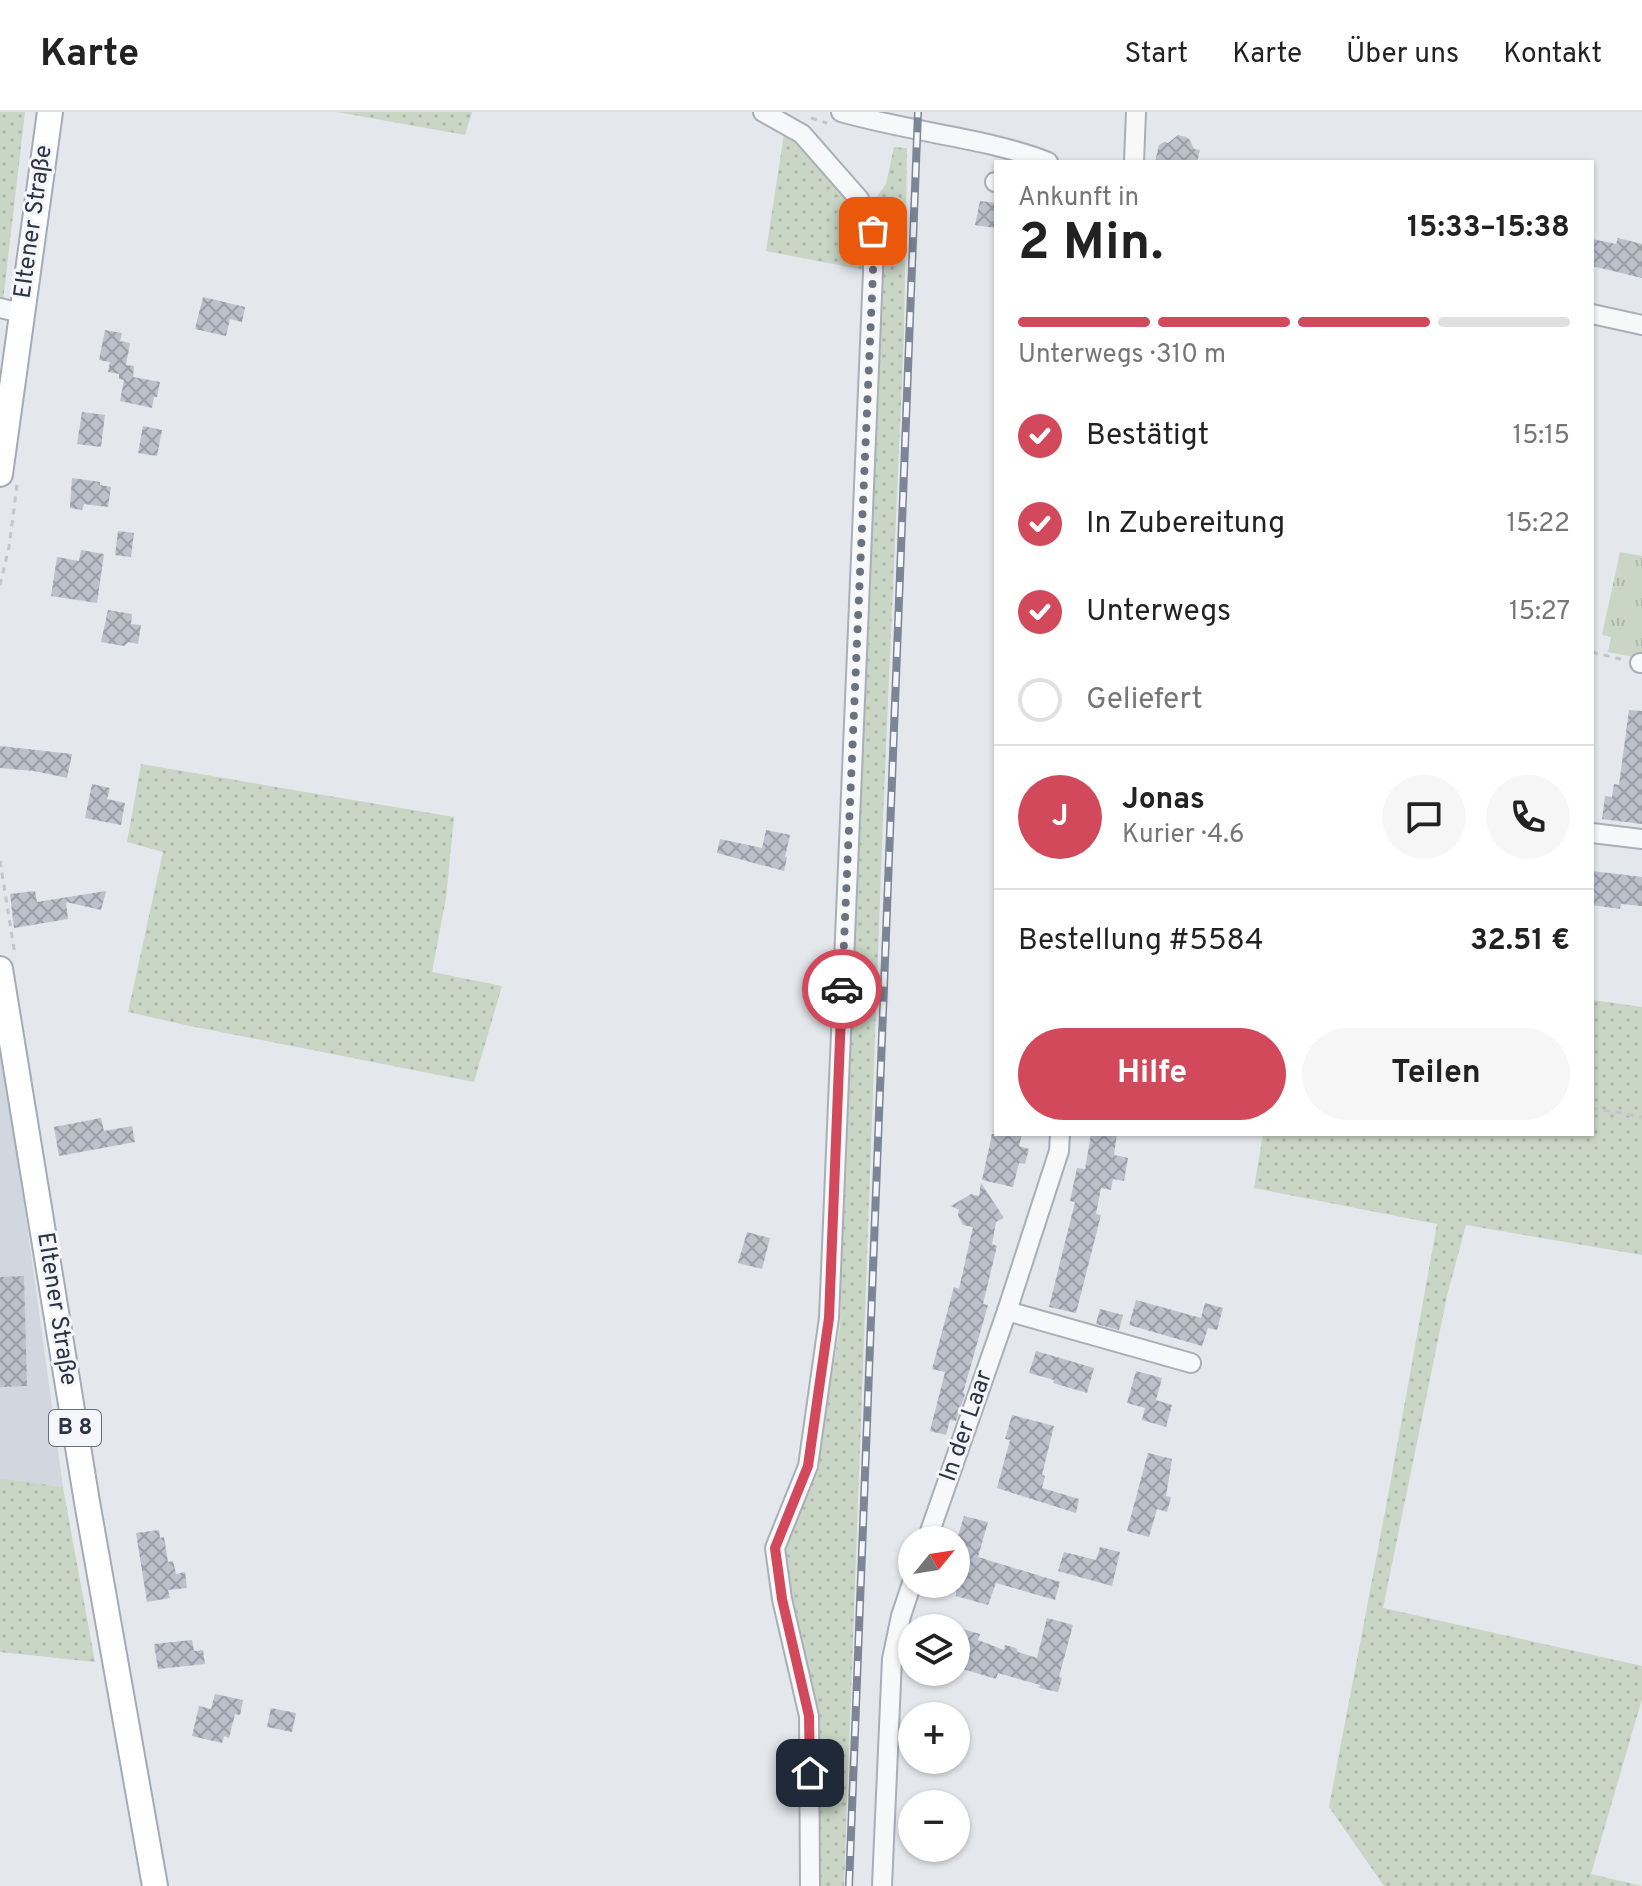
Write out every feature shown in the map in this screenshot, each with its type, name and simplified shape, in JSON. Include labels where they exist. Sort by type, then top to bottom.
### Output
[{"type":"main road","name":"Eltener Straße","points":[[0,474],[10,311],[50,112]]},
{"type":"main road","name":"Eltener Straße","points":[[0,969],[87,1502],[155,1886]]},
{"type":"street","points":[[763,112],[802,134],[859,199],[873,231],[829,1318],[808,1466],[775,1548],[782,1599],[809,1716],[810,1886]]},
{"type":"street","points":[[841,112],[1042,160]]},
{"type":"street","points":[[1134,160],[1136,112]]},
{"type":"street","points":[[1594,314],[1642,325]]},
{"type":"street","points":[[1594,833],[1642,839]]},
{"type":"street","name":"In der Laar","points":[[932,1526],[1007,1311],[1059,1151],[1060,1136]]},
{"type":"street","points":[[1007,1311],[1191,1363]]},
{"type":"street","points":[[882,1886],[892,1659],[907,1598]]},
{"type":"path","points":[[1594,652],[1641,663]]},
{"type":"path","points":[[1594,1108],[1642,1117]]},
{"type":"shaded area","points":[[2,1041],[63,1487],[0,1478]]},
{"type":"green space","points":[[0,112],[25,112],[2,309],[0,308]]},
{"type":"green space","points":[[337,112],[472,112],[465,135]]},
{"type":"green space","points":[[784,134],[795,138],[871,205],[886,184],[894,147],[907,148],[904,333],[844,1886],[816,1886],[818,1721],[797,1630],[784,1547],[815,1478],[840,1326],[845,1128],[880,273],[766,251]]},
{"type":"green space","points":[[1620,552],[1642,556],[1642,659],[1608,652],[1611,637],[1602,635]]},
{"type":"green space","points":[[141,764],[454,817],[446,898],[432,972],[502,986],[474,1082],[128,1012],[163,852],[127,842]]},
{"type":"green space","points":[[1594,1000],[1642,1007],[1642,1255],[1466,1225],[1447,1296],[1383,1608],[1642,1666],[1642,1699],[1591,1874],[1642,1886],[1384,1886],[1329,1807],[1437,1224],[1254,1188],[1263,1136],[1594,1136]]},
{"type":"green space","points":[[0,1478],[63,1487],[95,1662],[0,1652]]},
{"type":"building","points":[[1178,135],[1186,137],[1194,149],[1200,150],[1198,160],[1155,160],[1159,145],[1168,143]]},
{"type":"building","points":[[980,201],[994,203],[994,228],[975,225]]},
{"type":"building","points":[[1618,238],[1642,244],[1642,278],[1594,266],[1594,239],[1616,244]]},
{"type":"building","points":[[203,297],[245,307],[242,322],[230,319],[226,336],[195,329]]},
{"type":"building","points":[[105,330],[122,333],[120,341],[130,343],[126,365],[134,366],[133,377],[160,382],[152,408],[120,401],[124,380],[119,379],[119,374],[108,372],[110,362],[99,360]]},
{"type":"building","points":[[82,412],[105,415],[101,447],[77,444]]},
{"type":"building","points":[[143,426],[162,430],[157,456],[138,453]]},
{"type":"building","points":[[72,478],[111,487],[108,507],[84,504],[82,510],[70,508]]},
{"type":"building","points":[[118,531],[134,533],[131,557],[115,555]]},
{"type":"building","points":[[81,550],[104,554],[97,603],[51,596],[57,557],[79,561]]},
{"type":"building","points":[[108,610],[132,614],[131,624],[141,625],[138,644],[129,642],[124,646],[101,642]]},
{"type":"building","points":[[1629,710],[1642,711],[1642,824],[1602,819],[1605,796],[1612,797],[1614,784],[1619,785]]},
{"type":"building","points":[[0,746],[72,754],[67,778],[0,768]]},
{"type":"building","points":[[92,784],[110,788],[107,799],[125,803],[121,825],[85,818]]},
{"type":"building","points":[[766,830],[790,835],[784,871],[717,853],[720,839],[762,848]]},
{"type":"building","points":[[1594,871],[1642,877],[1642,906],[1621,904],[1620,909],[1594,905]]},
{"type":"building","points":[[35,891],[37,902],[106,891],[101,910],[66,902],[68,919],[14,928],[10,894]]},
{"type":"building","points":[[101,1118],[104,1131],[132,1126],[135,1142],[59,1156],[54,1127]]},
{"type":"building","points":[[992,1134],[1022,1136],[1019,1146],[1029,1149],[1025,1164],[1019,1163],[1013,1187],[982,1180]]},
{"type":"building","points":[[1091,1136],[1117,1136],[1114,1155],[1128,1158],[1124,1181],[1113,1179],[1111,1190],[1101,1188],[1096,1214],[1101,1215],[1076,1313],[1049,1307],[1075,1202],[1070,1201],[1077,1168],[1085,1169]]},
{"type":"building","points":[[981,1183],[1004,1218],[996,1222],[992,1244],[997,1246],[983,1304],[988,1305],[965,1394],[956,1421],[950,1420],[946,1435],[930,1431],[945,1372],[932,1369],[954,1287],[959,1289],[973,1227],[963,1225],[959,1210],[951,1206],[971,1194],[979,1196]]},
{"type":"building","points":[[747,1232],[770,1238],[762,1269],[738,1263]]},
{"type":"building","points":[[24,1276],[27,1386],[0,1387],[0,1277]]},
{"type":"building","points":[[1136,1300],[1201,1318],[1205,1303],[1223,1308],[1217,1330],[1208,1328],[1202,1346],[1129,1325]]},
{"type":"building","points":[[1100,1309],[1123,1315],[1119,1330],[1096,1324]]},
{"type":"building","points":[[1036,1351],[1094,1368],[1087,1393],[1029,1373]]},
{"type":"building","points":[[1136,1371],[1162,1378],[1156,1400],[1172,1405],[1166,1427],[1142,1420],[1145,1408],[1127,1403]]},
{"type":"building","points":[[1012,1415],[1054,1426],[1042,1475],[1045,1476],[1042,1488],[1079,1499],[1076,1513],[997,1488],[1010,1440],[1005,1439]]},
{"type":"building","points":[[1148,1453],[1172,1459],[1166,1496],[1171,1497],[1167,1512],[1157,1509],[1149,1537],[1127,1531]]},
{"type":"building","points":[[964,1516],[988,1522],[978,1557],[1060,1582],[1055,1600],[996,1583],[988,1605],[963,1598],[970,1598],[970,1526],[961,1526]]},
{"type":"building","points":[[159,1530],[160,1538],[164,1537],[168,1562],[173,1561],[176,1574],[185,1572],[187,1588],[168,1590],[170,1598],[147,1602],[136,1533]]},
{"type":"building","points":[[1100,1547],[1120,1552],[1112,1586],[1058,1571],[1064,1552],[1096,1560]]},
{"type":"building","points":[[1047,1618],[1073,1625],[1058,1692],[998,1673],[996,1679],[970,1671],[970,1631],[980,1634],[978,1640],[1004,1650],[1005,1645],[1016,1648],[1018,1652],[1037,1658]]},
{"type":"building","points":[[192,1640],[194,1651],[203,1650],[205,1664],[158,1669],[154,1644]]},
{"type":"building","points":[[215,1694],[243,1700],[240,1715],[235,1714],[229,1738],[224,1736],[222,1743],[192,1736],[199,1706],[211,1709]]},
{"type":"building","points":[[271,1708],[296,1713],[292,1732],[267,1727]]},
{"type":"railway","points":[[849,1886],[918,112]]},
{"type":"way so far","points":[[842,989],[873,231]]},
{"type":"route","points":[[810,1773],[809,1716],[782,1599],[775,1548],[808,1466],[829,1318],[842,989]]}]
